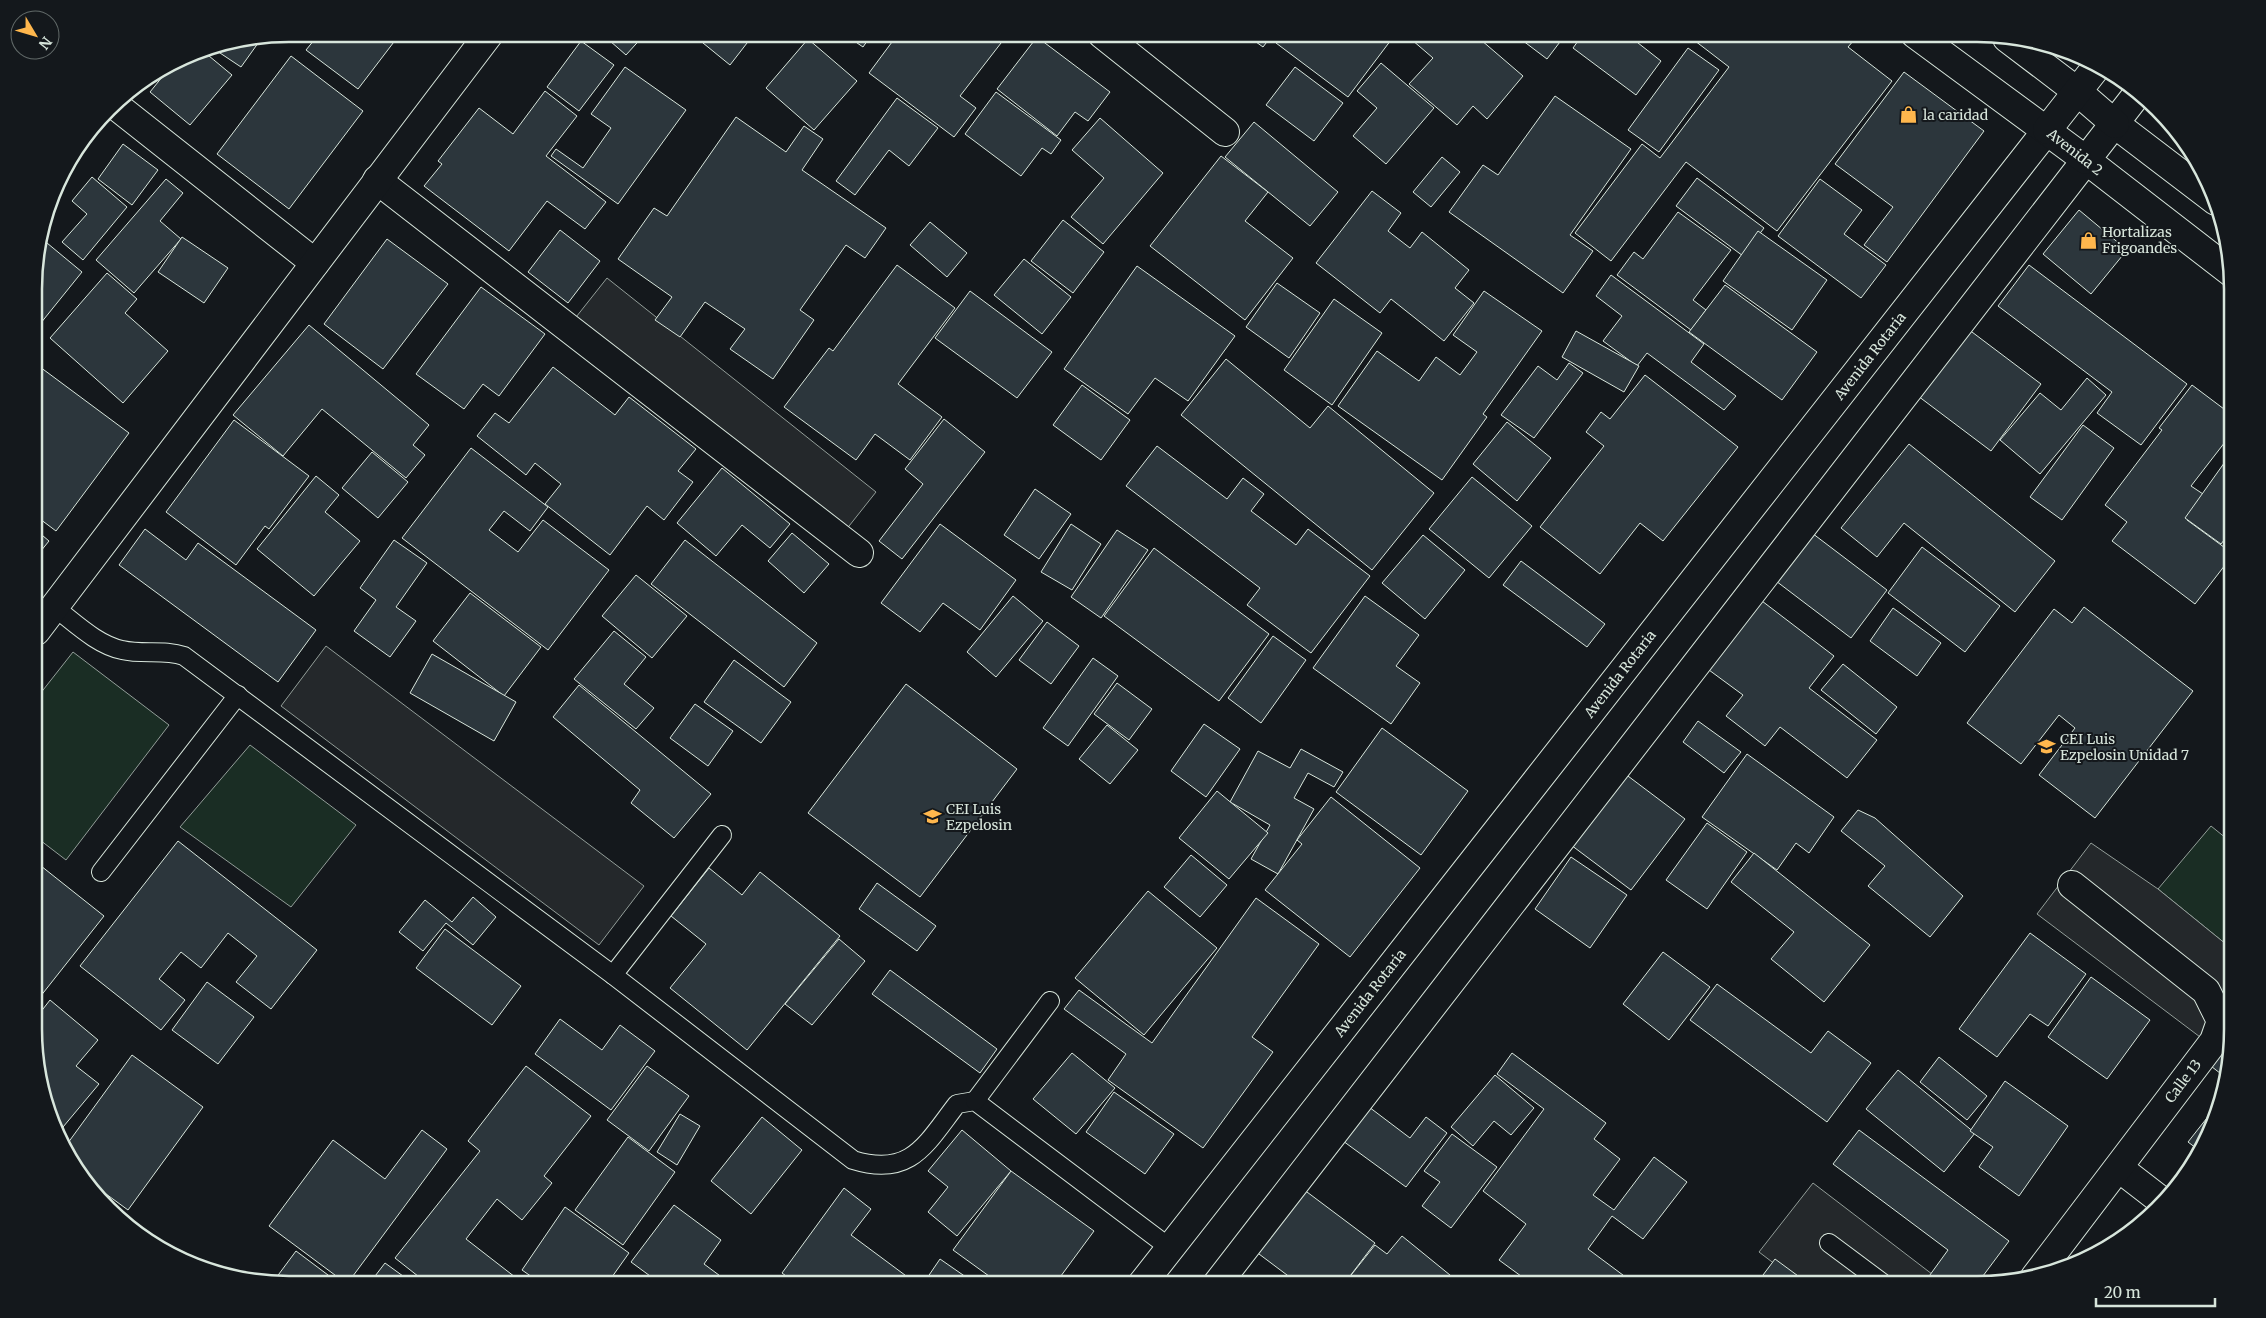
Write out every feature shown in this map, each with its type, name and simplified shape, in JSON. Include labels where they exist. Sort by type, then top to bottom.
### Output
[{"type":"street","points":[[42,623],[315,264],[376,180],[482,43]]},
{"type":"street","points":[[1113,43],[1225,132]]},
{"type":"street","name":"Avenida 2","points":[[1927,43],[2047,130],[2222,265]]},
{"type":"street","points":[[2018,46],[2203,191]]},
{"type":"street","name":"Avenida Rotaria","points":[[1148,1276],[2093,72]]},
{"type":"street","points":[[1222,1276],[2134,99]]},
{"type":"street","points":[[121,110],[315,264]]},
{"type":"street","points":[[376,180],[859,553]]},
{"type":"street","name":"Calle 13","points":[[2043,1266],[2214,1041],[2221,1021],[2206,992],[2072,885]]},
{"type":"street","points":[[2118,1168],[2156,1197]]},
{"type":"lane","points":[[54,607],[102,642],[120,650],[135,652],[172,651],[184,656],[613,975],[853,1160],[868,1164],[895,1164],[918,1153],[957,1104],[974,1101],[1050,1001]]},
{"type":"lane","points":[[101,872],[238,695]]},
{"type":"lane","points":[[613,975],[722,835]]},
{"type":"lane","points":[[974,1101],[1170,1248]]},
{"type":"lane","points":[[1829,1243],[1873,1276]]},
{"type":"green space","points":[[73,652],[169,725],[66,860],[42,842],[42,691]]},
{"type":"green space","points":[[250,745],[356,825],[291,907],[180,827]]},
{"type":"green space","points":[[2211,826],[2224,837],[2224,943],[2158,889]]},
{"type":"shaded area","points":[[607,278],[876,492],[834,545],[565,331]]},
{"type":"shaded area","points":[[326,646],[644,886],[599,945],[281,706]]},
{"type":"shaded area","points":[[2091,843],[2158,889],[2224,943],[2224,1022],[2208,1043],[2037,914]]},
{"type":"shaded area","points":[[1813,1183],[1935,1276],[1790,1276],[1759,1252]]},
{"type":"building","points":[[312,43],[393,43],[358,89],[306,50]]},
{"type":"building","points":[[580,43],[584,43],[614,65],[579,111],[547,87]]},
{"type":"building","points":[[612,43],[637,43],[626,55]]},
{"type":"building","points":[[703,43],[747,43],[730,65]]},
{"type":"building","points":[[805,43],[813,43],[857,81],[814,130],[766,88]]},
{"type":"building","points":[[857,43],[866,43],[863,47]]},
{"type":"building","points":[[891,43],[1001,43],[960,96],[976,108],[954,137],[869,73]]},
{"type":"building","points":[[1032,43],[1045,43],[1110,92],[1088,121],[1075,112],[1057,136],[997,89]]},
{"type":"building","points":[[1257,43],[1266,43],[1263,47]]},
{"type":"building","points":[[1276,43],[1389,43],[1348,97]]},
{"type":"building","points":[[1416,43],[1484,43],[1523,76],[1487,119],[1473,106],[1457,125],[1409,84],[1433,58]]},
{"type":"building","points":[[1526,43],[1559,43],[1547,59]]},
{"type":"building","points":[[1577,43],[1638,43],[1661,61],[1636,95],[1573,48]]},
{"type":"building","points":[[1698,43],[1851,43],[1848,47],[1892,81],[1777,231],[1686,162],[1611,261],[1575,233],[1642,144],[1660,158],[1729,67]]},
{"type":"building","points":[[257,45],[241,67],[220,53]]},
{"type":"building","points":[[1688,48],[1719,70],[1659,152],[1628,130]]},
{"type":"building","points":[[209,56],[232,75],[190,125],[150,92],[160,79],[180,68]]},
{"type":"building","points":[[291,56],[363,111],[289,209],[217,154]]},
{"type":"building","points":[[1381,63],[1434,108],[1386,164],[1353,136],[1377,108],[1357,91]]},
{"type":"building","points":[[625,67],[686,110],[618,204],[551,156],[556,149],[583,168],[611,128],[591,114]]},
{"type":"building","points":[[1295,67],[1343,103],[1314,141],[1266,105]]},
{"type":"building","points":[[1904,72],[1984,131],[1887,262],[1864,245],[1893,207],[1835,164]]},
{"type":"building","points":[[545,91],[577,116],[546,156],[606,202],[585,229],[547,201],[509,251],[424,186],[442,164],[438,161],[479,108],[513,134]]},
{"type":"building","points":[[996,92],[1061,140],[1051,154],[1042,148],[1021,176],[965,134]]},
{"type":"building","points":[[1555,96],[1631,149],[1570,235],[1593,251],[1563,293],[1449,212],[1483,165],[1498,175]]},
{"type":"building","points":[[897,98],[938,128],[909,166],[889,150],[855,195],[836,181]]},
{"type":"building","points":[[736,117],[786,152],[804,126],[823,139],[802,170],[886,228],[865,258],[846,245],[800,310],[814,320],[773,379],[730,349],[745,329],[705,302],[680,337],[655,320],[672,297],[618,259],[654,208],[667,216]]},
{"type":"building","points":[[1100,118],[1163,173],[1103,244],[1071,217],[1104,178],[1072,150]]},
{"type":"building","points":[[1254,122],[1338,192],[1310,226],[1225,157]]},
{"type":"building","points":[[123,144],[158,170],[132,205],[98,179]]},
{"type":"building","points":[[1221,156],[1268,192],[1245,221],[1293,258],[1245,320],[1150,246]]},
{"type":"building","points":[[1442,157],[1460,172],[1431,207],[1413,192]]},
{"type":"building","points":[[92,177],[127,207],[83,260],[62,242],[87,214],[72,201]]},
{"type":"building","points":[[1697,178],[1764,228],[1743,256],[1676,206]]},
{"type":"building","points":[[166,179],[183,193],[160,221],[181,239],[134,293],[96,260]]},
{"type":"building","points":[[1820,179],[1862,210],[1844,234],[1886,265],[1861,298],[1778,236]]},
{"type":"building","points":[[1372,191],[1401,213],[1388,231],[1410,248],[1422,232],[1469,270],[1455,288],[1474,303],[1444,341],[1391,299],[1380,313],[1316,263]]},
{"type":"building","points":[[2079,210],[2127,250],[2091,294],[2043,254]]},
{"type":"building","points":[[1678,212],[1731,250],[1693,300],[1706,310],[1691,330],[1617,275],[1634,252],[1643,259]]},
{"type":"building","points":[[1063,220],[1104,252],[1073,293],[1031,261]]},
{"type":"building","points":[[930,222],[967,253],[947,277],[910,245]]},
{"type":"building","points":[[560,230],[600,261],[568,303],[528,272]]},
{"type":"building","points":[[1758,231],[1827,280],[1792,330],[1723,281]]},
{"type":"building","points":[[182,237],[228,268],[204,303],[158,272]]},
{"type":"building","points":[[387,239],[448,284],[383,369],[324,324]]},
{"type":"building","points":[[47,243],[82,272],[42,322],[42,289]]},
{"type":"building","points":[[1024,259],[1071,297],[1042,334],[994,295]]},
{"type":"building","points":[[897,265],[955,308],[898,384],[942,417],[910,460],[875,434],[856,460],[784,407],[829,348],[833,351]]},
{"type":"building","points":[[2029,265],[2187,384],[2141,445],[2097,413],[2112,392],[1998,306]]},
{"type":"building","points":[[1137,266],[1235,336],[1188,401],[1155,378],[1128,414],[1064,369]]},
{"type":"building","points":[[107,273],[137,299],[125,313],[168,351],[123,403],[50,338]]},
{"type":"building","points":[[1611,275],[1704,344],[1691,362],[1736,396],[1724,410],[1647,353],[1637,366],[1603,341],[1622,316],[1596,296]]},
{"type":"building","points":[[1277,283],[1320,313],[1289,358],[1246,327]]},
{"type":"building","points":[[1725,285],[1817,352],[1782,400],[1689,332]]},
{"type":"building","points":[[481,287],[545,334],[499,396],[483,384],[464,409],[416,374]]},
{"type":"building","points":[[970,291],[1052,352],[1017,398],[935,338]]},
{"type":"building","points":[[1484,291],[1542,331],[1483,414],[1487,417],[1442,480],[1338,406],[1377,351],[1419,381],[1436,357],[1460,375],[1477,352],[1453,335]]},
{"type":"building","points":[[1334,299],[1382,333],[1332,405],[1284,370]]},
{"type":"building","points":[[309,325],[429,425],[413,445],[425,455],[406,478],[322,409],[283,456],[233,415]]},
{"type":"building","points":[[1968,329],[2041,384],[1991,451],[1918,396]]},
{"type":"building","points":[[1576,331],[1639,366],[1624,392],[1562,357]]},
{"type":"building","points":[[1226,359],[1310,428],[1328,406],[1434,493],[1372,570],[1181,415]]},
{"type":"building","points":[[1569,363],[1583,373],[1534,438],[1501,415],[1538,366],[1557,380]]},
{"type":"building","points":[[553,367],[615,415],[629,397],[696,449],[678,471],[693,482],[664,520],[647,506],[610,555],[545,504],[561,484],[535,463],[526,475],[477,436],[495,413],[509,423]]},
{"type":"building","points":[[42,368],[129,433],[56,531],[42,520]]},
{"type":"building","points":[[1645,375],[1738,447],[1663,541],[1640,523],[1600,574],[1540,527],[1604,446],[1586,432],[1601,412],[1610,419]]},
{"type":"building","points":[[2087,378],[2106,395],[2040,474],[2000,440],[2040,393],[2061,410]]},
{"type":"building","points":[[1082,385],[1130,420],[1101,460],[1053,425]]},
{"type":"building","points":[[2192,385],[2224,409],[2224,443],[2191,486],[2206,496],[2187,520],[2224,547],[2224,566],[2195,604],[2112,541],[2127,522],[2105,505],[2162,430],[2159,428]]},
{"type":"building","points":[[944,419],[985,452],[902,559],[879,541],[923,484],[905,469]]},
{"type":"building","points":[[234,420],[309,476],[269,529],[265,526],[236,565],[166,512]]},
{"type":"building","points":[[1507,422],[1551,458],[1517,501],[1473,464]]},
{"type":"building","points":[[2083,425],[2114,448],[2062,520],[2030,497]]},
{"type":"building","points":[[1909,444],[2055,561],[2015,612],[1904,523],[1877,557],[1841,528]]},
{"type":"building","points":[[1157,446],[1227,499],[1243,478],[1264,494],[1251,511],[1296,545],[1308,529],[1370,576],[1311,653],[1247,605],[1260,588],[1126,486]]},
{"type":"building","points":[[471,448],[548,507],[530,531],[504,511],[489,530],[518,552],[543,520],[609,570],[548,650],[402,538]]},
{"type":"building","points":[[372,452],[408,482],[378,518],[342,488]]},
{"type":"building","points":[[2224,463],[2224,540],[2221,544],[2185,518]]},
{"type":"building","points":[[722,468],[790,524],[770,548],[742,525],[716,556],[677,523]]},
{"type":"building","points":[[316,476],[339,495],[325,512],[360,541],[314,596],[257,549]]},
{"type":"building","points":[[1472,477],[1532,526],[1489,578],[1429,529]]},
{"type":"building","points":[[1035,489],[1071,514],[1039,559],[1004,535]]},
{"type":"building","points":[[940,524],[1016,580],[980,630],[943,603],[920,632],[881,603]]},
{"type":"building","points":[[1071,524],[1101,544],[1072,590],[1041,572]]},
{"type":"building","points":[[145,529],[186,560],[198,543],[316,630],[278,682],[119,565]]},
{"type":"building","points":[[1117,530],[1148,550],[1101,618],[1071,597]]},
{"type":"building","points":[[1808,530],[1887,590],[1851,638],[1772,578]]},
{"type":"building","points":[[792,533],[829,564],[804,593],[768,561]]},
{"type":"building","points":[[42,535],[49,541],[42,550]]},
{"type":"building","points":[[1423,535],[1465,570],[1425,619],[1382,583]]},
{"type":"building","points":[[394,540],[427,563],[396,607],[416,621],[390,657],[354,631],[376,600],[360,588]]},
{"type":"building","points":[[685,540],[817,643],[784,687],[651,584]]},
{"type":"building","points":[[1922,547],[2000,606],[1965,652],[1888,593]]},
{"type":"building","points":[[1154,548],[1269,634],[1219,701],[1104,616]]},
{"type":"building","points":[[1521,561],[1605,624],[1587,647],[1503,585]]},
{"type":"building","points":[[636,575],[687,616],[652,658],[602,616]]},
{"type":"building","points":[[470,593],[541,647],[504,696],[433,641]]},
{"type":"building","points":[[1013,596],[1043,621],[996,677],[967,652]]},
{"type":"building","points":[[1365,596],[1419,635],[1396,666],[1420,683],[1391,724],[1313,668]]},
{"type":"building","points":[[1762,601],[1834,656],[1809,688],[1877,740],[1847,778],[1780,727],[1765,746],[1726,716],[1743,695],[1709,670]]},
{"type":"building","points":[[2084,607],[2193,691],[2095,818],[2039,775],[2075,728],[2059,715],[2021,764],[1967,723],[2054,609],[2072,623]]},
{"type":"building","points":[[1893,608],[1941,643],[1917,676],[1870,641]]},
{"type":"building","points":[[1047,622],[1079,646],[1051,684],[1019,660]]},
{"type":"building","points":[[614,631],[646,657],[624,684],[654,708],[636,729],[574,679]]},
{"type":"building","points":[[1273,636],[1306,660],[1261,723],[1228,698]]},
{"type":"building","points":[[432,654],[516,702],[494,741],[410,693]]},
{"type":"building","points":[[1093,658],[1118,676],[1068,746],[1043,728]]},
{"type":"building","points":[[734,660],[791,702],[761,743],[704,702]]},
{"type":"building","points":[[1843,664],[1897,707],[1876,734],[1821,690]]},
{"type":"building","points":[[1117,683],[1152,709],[1129,740],[1094,714]]},
{"type":"building","points":[[906,684],[1017,769],[920,897],[808,813]]},
{"type":"building","points":[[579,685],[711,794],[674,838],[631,803],[640,790],[553,717]]},
{"type":"building","points":[[695,704],[733,731],[708,766],[670,738]]},
{"type":"building","points":[[1698,721],[1741,752],[1724,773],[1683,742]]},
{"type":"building","points":[[1204,724],[1240,749],[1206,797],[1171,771]]},
{"type":"building","points":[[1107,725],[1138,750],[1110,784],[1079,759]]},
{"type":"building","points":[[1382,728],[1468,791],[1421,855],[1336,792]]},
{"type":"building","points":[[1301,749],[1343,772],[1334,787],[1308,773],[1294,798],[1314,809],[1278,874],[1251,859],[1270,825],[1230,802],[1258,751],[1290,768]]},
{"type":"building","points":[[1747,754],[1834,817],[1809,853],[1796,843],[1777,870],[1702,817]]},
{"type":"building","points":[[1616,767],[1685,819],[1631,890],[1563,839]]},
{"type":"building","points":[[1217,791],[1268,833],[1229,879],[1179,838]]},
{"type":"building","points":[[1331,797],[1420,868],[1350,957],[1265,890],[1302,844],[1297,840]]},
{"type":"building","points":[[1858,810],[1875,818],[1963,896],[1930,937],[1868,886],[1885,866],[1841,831]]},
{"type":"building","points":[[1707,823],[1747,852],[1707,909],[1666,880]]},
{"type":"building","points":[[178,841],[317,950],[271,1009],[236,982],[257,956],[228,933],[201,968],[181,952],[159,979],[185,1000],[161,1030],[80,966]]},
{"type":"building","points":[[1754,853],[1870,945],[1824,1002],[1771,959],[1794,932],[1731,882]]},
{"type":"building","points":[[1191,855],[1227,885],[1200,917],[1164,887]]},
{"type":"building","points":[[1571,857],[1627,895],[1590,948],[1535,909]]},
{"type":"building","points":[[42,867],[104,916],[42,994]]},
{"type":"building","points":[[709,868],[742,895],[760,872],[840,936],[747,1050],[670,988],[706,944],[671,916]]},
{"type":"building","points":[[877,883],[936,926],[917,951],[859,909]]},
{"type":"building","points":[[1148,891],[1217,948],[1144,1035],[1075,978]]},
{"type":"building","points":[[473,897],[496,917],[473,945],[446,923],[423,951],[399,932],[425,900],[452,922]]},
{"type":"building","points":[[1256,898],[1319,944],[1252,1037],[1273,1052],[1203,1148],[1108,1080],[1126,1054],[1064,1009],[1079,990],[1152,1043]]},
{"type":"building","points":[[445,929],[521,986],[492,1025],[416,968]]},
{"type":"building","points":[[2030,933],[2086,974],[2048,1026],[2030,1014],[1997,1057],[1959,1029]]},
{"type":"building","points":[[839,939],[865,961],[812,1025],[785,1004]]},
{"type":"building","points":[[1663,952],[1710,987],[1669,1040],[1623,1004]]},
{"type":"building","points":[[890,970],[997,1049],[980,1073],[872,994]]},
{"type":"building","points":[[2091,977],[2150,1020],[2107,1079],[2048,1037]]},
{"type":"building","points":[[207,982],[254,1017],[218,1064],[172,1030]]},
{"type":"building","points":[[1717,984],[1811,1053],[1828,1031],[1871,1063],[1827,1122],[1690,1020]]},
{"type":"building","points":[[50,1000],[98,1040],[76,1066],[99,1084],[63,1127],[47,1077],[43,1045],[42,1010]]},
{"type":"building","points":[[560,1019],[602,1050],[620,1025],[655,1051],[611,1110],[535,1054]]},
{"type":"building","points":[[2223,1042],[2220,1073],[2207,1063]]},
{"type":"building","points":[[1072,1053],[1115,1088],[1076,1134],[1033,1099]]},
{"type":"building","points":[[1512,1053],[1606,1123],[1594,1139],[1620,1159],[1593,1195],[1614,1210],[1654,1157],[1687,1182],[1643,1239],[1612,1216],[1588,1249],[1624,1276],[1521,1276],[1499,1260],[1526,1224],[1483,1191],[1544,1109],[1497,1074]]},
{"type":"building","points":[[132,1055],[203,1107],[128,1210],[108,1196],[93,1179],[70,1141]]},
{"type":"building","points":[[1939,1057],[1987,1096],[1967,1120],[1920,1082]]},
{"type":"building","points":[[526,1066],[591,1116],[544,1176],[552,1183],[522,1220],[497,1199],[466,1239],[514,1276],[418,1276],[395,1258],[480,1151],[468,1141]]},
{"type":"building","points":[[647,1066],[689,1096],[649,1151],[607,1120]]},
{"type":"building","points":[[1898,1070],[1975,1133],[1944,1172],[1866,1109]]},
{"type":"building","points":[[1495,1075],[1534,1108],[1511,1135],[1494,1121],[1473,1146],[1451,1127]]},
{"type":"building","points":[[2005,1081],[2068,1126],[2019,1196],[1979,1167],[1993,1147],[1970,1131]]},
{"type":"building","points":[[1114,1092],[1174,1134],[1145,1174],[1086,1132]]},
{"type":"building","points":[[1369,1107],[1410,1138],[1426,1117],[1447,1133],[1406,1187],[1343,1141]]},
{"type":"building","points":[[680,1114],[700,1126],[677,1165],[657,1152]]},
{"type":"building","points":[[762,1117],[802,1150],[751,1214],[711,1181]]},
{"type":"building","points":[[2206,1119],[2193,1146],[2188,1142]]},
{"type":"building","points":[[422,1130],[447,1149],[353,1276],[336,1276],[269,1226],[333,1140],[385,1179]]},
{"type":"building","points":[[962,1130],[1011,1171],[957,1236],[928,1212],[948,1187],[928,1171]]},
{"type":"building","points":[[1859,1130],[2009,1241],[1983,1276],[1929,1276],[1948,1250],[1833,1164]]},
{"type":"building","points":[[1452,1134],[1497,1167],[1451,1228],[1422,1206],[1440,1182],[1424,1171]]},
{"type":"building","points":[[628,1137],[675,1172],[623,1245],[575,1210]]},
{"type":"building","points":[[1011,1171],[1094,1231],[1061,1276],[989,1276],[953,1250]]},
{"type":"building","points":[[1299,1186],[1375,1243],[1350,1276],[1288,1276],[1251,1248]]},
{"type":"building","points":[[844,1188],[871,1209],[851,1235],[906,1276],[786,1276],[782,1273]]},
{"type":"building","points":[[674,1205],[721,1240],[704,1264],[720,1276],[650,1276],[631,1262]]},
{"type":"building","points":[[565,1207],[629,1253],[613,1276],[531,1276],[522,1270]]},
{"type":"building","points":[[1402,1236],[1451,1276],[1350,1276],[1375,1245],[1387,1254]]},
{"type":"building","points":[[296,1251],[329,1276],[289,1276],[278,1275]]},
{"type":"building","points":[[940,1259],[964,1276],[928,1276]]},
{"type":"building","points":[[1775,1259],[1798,1276],[1762,1276]]},
{"type":"building","points":[[385,1263],[403,1276],[375,1276]]},
{"type":"place","name":"la caridad","points":[[1909,115]]},
{"type":"place","name":"Hortalizas Frigoandes","points":[[2088,240]]},
{"type":"place","name":"CEI Luis Ezpelosin Unidad 7","points":[[2046,747]]},
{"type":"place","name":"CEI Luis Ezpelosin","points":[[932,817]]}]
